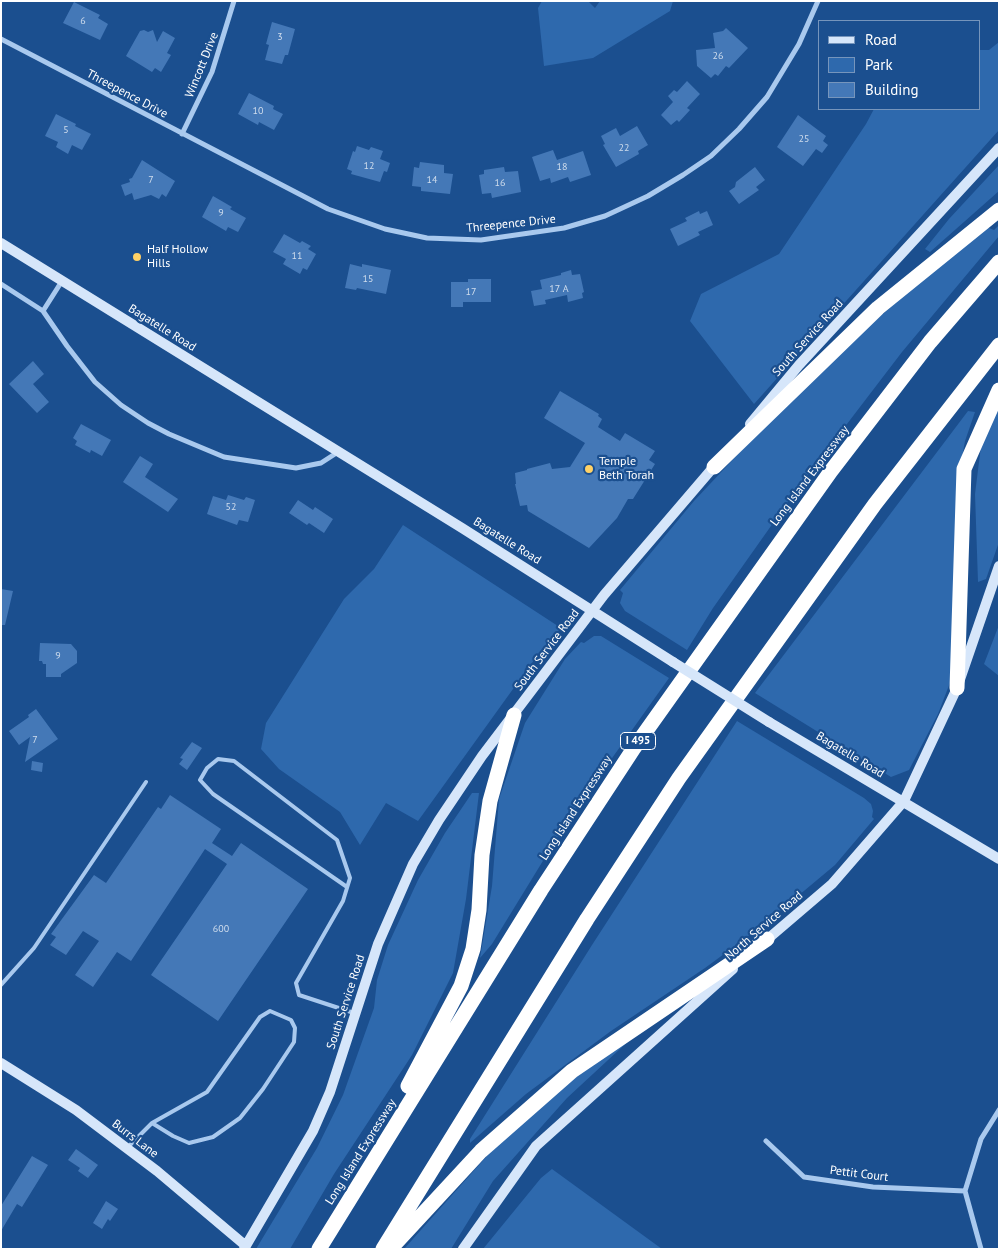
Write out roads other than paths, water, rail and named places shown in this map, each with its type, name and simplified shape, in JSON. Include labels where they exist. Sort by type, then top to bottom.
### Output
[{"type":"highway","points":[[714,467],[878,308],[999,210]]},
{"type":"highway","name":"Long Island Expressway","points":[[321,1246],[541,890],[634,748],[831,471],[930,342],[999,262]]},
{"type":"highway","points":[[383,1249],[587,919],[679,778],[875,504],[999,345]]},
{"type":"highway","points":[[957,688],[964,469],[999,390]]},
{"type":"highway","points":[[321,1246],[461,986],[473,949],[479,910],[482,855],[490,801],[514,715]]},
{"type":"highway","points":[[390,1249],[481,1151],[572,1071],[767,939]]},
{"type":"main road","name":"South Service Road","points":[[245,1248],[313,1131],[330,1092],[378,944],[413,864],[439,820],[482,756],[592,611],[799,365],[999,148]]},
{"type":"main road","name":"Bagatelle Road","points":[[1,243],[471,533],[769,722],[999,859]]},
{"type":"main road","name":"North Service Road","points":[[463,1249],[536,1146],[653,1039],[832,884],[904,801],[957,688],[999,566]]},
{"type":"main road","name":"Burrs Lane","points":[[1,1063],[76,1110],[127,1148],[157,1171],[245,1248]]},
{"type":"street","name":"Wincott Drive","points":[[182,134],[212,72],[234,1]]},
{"type":"street","name":"Threepence Drive","points":[[1,39],[328,209],[385,229],[427,238],[481,240],[564,228],[606,216],[648,196],[710,156],[739,129],[767,96],[799,44],[818,1]]},
{"type":"street","points":[[43,310],[62,281]]},
{"type":"street","points":[[1,284],[43,310],[67,346],[95,382],[121,405],[169,434],[224,457],[296,468],[321,463],[338,452]]},
{"type":"street","points":[[981,1249],[965,1191],[982,1139],[999,1110]]},
{"type":"street","name":"Pettit Court","points":[[766,1141],[804,1177],[873,1187],[965,1191]]},
{"type":"lane","points":[[347,887],[213,794],[200,780],[207,768],[218,759],[234,761],[337,840],[350,878],[343,901],[296,983],[299,995],[356,1013]]},
{"type":"lane","points":[[1,985],[34,948],[146,782]]},
{"type":"lane","points":[[127,1148],[152,1123],[207,1092],[260,1017],[270,1012],[291,1020],[296,1028],[294,1042],[263,1089],[240,1118],[213,1137],[189,1143],[172,1136],[152,1123]]},
{"type":"place","name":"Half Hollow Hills","points":[[137,257]]},
{"type":"place","name":"Temple Beth Torah","points":[[589,469]]}]
